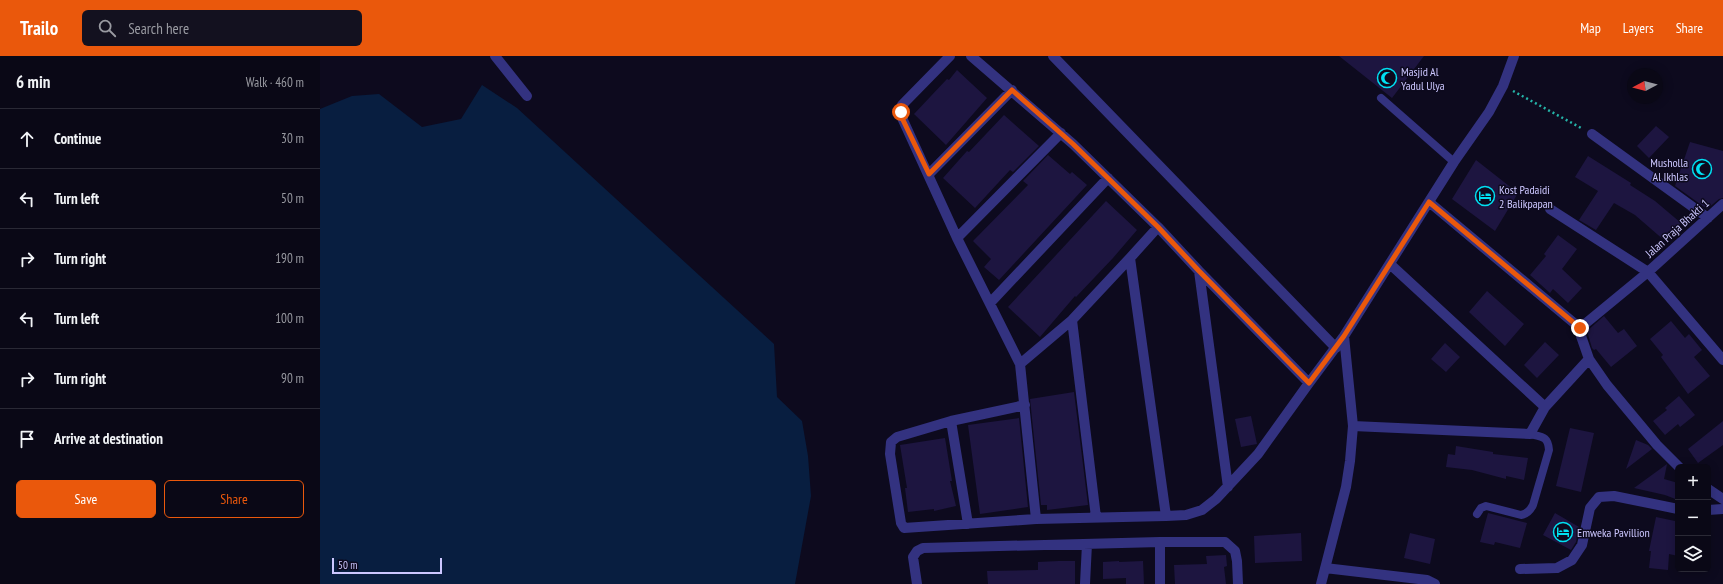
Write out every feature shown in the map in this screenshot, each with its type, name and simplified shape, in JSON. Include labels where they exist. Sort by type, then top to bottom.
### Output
[{"type":"street","points":[[495,56],[527,96]]},
{"type":"street","points":[[950,56],[902,105],[901,112],[903,120],[957,238],[1020,364],[1036,519]]},
{"type":"street","points":[[971,56],[1061,133],[1108,178],[1158,227],[1309,383]]},
{"type":"street","points":[[1053,56],[1336,348]]},
{"type":"street","points":[[1025,404],[951,421],[897,437],[891,442],[890,454],[901,523],[904,528],[910,529],[1036,519],[1186,515],[1202,510],[1228,487],[1258,454],[1336,348],[1454,162],[1489,112],[1503,86],[1514,56]]},
{"type":"street","points":[[929,174],[1012,90]]},
{"type":"street","points":[[957,238],[1061,133]]},
{"type":"street","points":[[1592,134],[1708,218]]},
{"type":"street","points":[[990,303],[1108,178]]},
{"type":"street","points":[[1429,202],[1580,328],[1581,336],[1589,359],[1607,385],[1657,445],[1676,464]]},
{"type":"street","name":"Jalan Praja Bhakti 1","points":[[1580,328],[1648,272],[1723,204]]},
{"type":"street","points":[[1550,209],[1648,272],[1723,360]]},
{"type":"street","points":[[1020,364],[1072,320],[1158,227]]},
{"type":"street","points":[[1130,258],[1166,516]]},
{"type":"street","points":[[1390,265],[1545,407]]},
{"type":"street","points":[[1199,271],[1228,487]]},
{"type":"street","points":[[1072,320],[1096,517]]},
{"type":"street","points":[[1321,584],[1346,487],[1353,426],[1344,336]]},
{"type":"street","points":[[1353,426],[1530,434],[1545,407],[1589,359]]},
{"type":"street","points":[[951,421],[968,524]]},
{"type":"street","points":[[1711,491],[1723,499]]},
{"type":"street","points":[[1520,569],[1557,568],[1572,560],[1582,546],[1590,508],[1599,497],[1614,496],[1675,508]]},
{"type":"street","points":[[1711,510],[1723,509]]},
{"type":"street","points":[[1160,542],[1160,584]]},
{"type":"street","points":[[917,584],[913,557],[917,551],[923,548],[1160,542],[1225,542],[1235,551],[1238,584]]},
{"type":"street","points":[[1085,584],[1087,544]]},
{"type":"street","points":[[1325,568],[1427,580],[1435,584]]},
{"type":"lane","points":[[1381,98],[1454,162]]},
{"type":"lane","points":[[1477,514],[1480,508],[1486,506],[1521,515],[1530,511],[1549,450],[1548,443],[1545,438],[1530,434]]},
{"type":"path","points":[[1503,86],[1592,134]]},
{"type":"water","points":[[482,85],[517,108],[774,344],[777,397],[802,421],[808,456],[811,496],[795,584],[320,584],[320,109],[352,96],[379,94],[422,127],[461,119]]},
{"type":"building","name":"Masjid Al Yadul Ulya","points":[[1339,56],[1424,56],[1392,98]]},
{"type":"building","points":[[957,70],[987,98],[946,145],[914,114],[947,79],[949,80]]},
{"type":"building","points":[[1004,115],[1039,146],[1013,172],[1010,170],[975,208],[943,178],[967,151],[969,152]]},
{"type":"building","points":[[1656,126],[1669,137],[1649,158],[1637,146]]},
{"type":"building","name":"Musholla Al Ikhlas","points":[[1690,142],[1723,151],[1723,198],[1719,199],[1707,209],[1675,186]]},
{"type":"building","points":[[1048,155],[1070,174],[1072,172],[1087,185],[999,280],[984,267],[991,259],[973,241],[1028,185],[1023,181]]},
{"type":"building","points":[[1588,156],[1631,183],[1630,185],[1655,201],[1681,223],[1665,241],[1635,215],[1614,203],[1596,230],[1579,220],[1598,191],[1575,177]]},
{"type":"building","name":"Kost Padaidi 2 Balikpapan","points":[[1476,160],[1518,193],[1495,231],[1452,199]]},
{"type":"building","points":[[1106,201],[1137,230],[1113,258],[1076,297],[1075,296],[1040,337],[1008,307]]},
{"type":"building","points":[[1558,235],[1577,249],[1562,269],[1582,288],[1568,303],[1553,289],[1550,293],[1530,275],[1546,256],[1544,254]]},
{"type":"building","points":[[1487,291],[1524,324],[1505,346],[1469,312]]},
{"type":"building","points":[[1604,316],[1618,333],[1624,329],[1637,346],[1611,367],[1596,349],[1594,350],[1592,348],[1587,331]]},
{"type":"building","points":[[1671,321],[1685,338],[1689,334],[1702,350],[1694,357],[1710,376],[1688,394],[1661,357],[1663,355],[1650,339]]},
{"type":"building","points":[[1545,342],[1559,355],[1537,378],[1524,365]]},
{"type":"building","points":[[1445,343],[1460,357],[1446,372],[1431,359]]},
{"type":"building","points":[[1074,392],[1088,505],[1047,510],[1047,505],[1041,505],[1030,399]]},
{"type":"building","points":[[1679,396],[1695,415],[1680,427],[1678,424],[1665,435],[1653,421],[1667,410],[1665,408]]},
{"type":"building","points":[[1251,416],[1257,444],[1241,447],[1235,419]]},
{"type":"building","points":[[1019,418],[1028,507],[980,514],[968,425]]},
{"type":"building","points":[[1723,421],[1723,445],[1698,463],[1688,449]]},
{"type":"building","points":[[1570,428],[1594,433],[1581,492],[1556,486]]},
{"type":"building","points":[[945,438],[952,481],[950,481],[956,506],[934,511],[934,509],[908,512],[905,488],[907,488],[900,445]]},
{"type":"building","points":[[1636,440],[1648,445],[1652,449],[1626,469]]},
{"type":"building","points":[[1456,446],[1493,452],[1493,454],[1528,458],[1524,480],[1506,476],[1506,479],[1472,470],[1446,467],[1448,454],[1455,455]]},
{"type":"building","points":[[1667,464],[1664,479],[1675,482],[1675,499],[1665,495],[1634,488]]},
{"type":"building","points":[[1488,513],[1527,523],[1520,548],[1495,542],[1494,545],[1480,542]]},
{"type":"building","name":"Emweka Pavillion","points":[[1555,513],[1579,527],[1576,542],[1571,550],[1543,535]]},
{"type":"building","points":[[1656,517],[1675,521],[1675,555],[1669,554],[1668,570],[1649,568],[1651,551],[1649,551]]},
{"type":"building","points":[[1301,533],[1302,561],[1255,563],[1254,536]]},
{"type":"building","points":[[1410,533],[1435,539],[1430,564],[1404,558]]},
{"type":"building","points":[[1226,555],[1227,566],[1224,567],[1226,584],[1175,584],[1174,565],[1207,564],[1206,556]]},
{"type":"building","points":[[1075,561],[1075,584],[988,584],[987,571],[1038,570],[1038,562]]},
{"type":"building","points":[[1143,561],[1144,584],[1126,584],[1126,578],[1103,579],[1103,562]]},
{"type":"place","name":"Masjid Al Yadul Ulya","points":[[1387,78]]},
{"type":"place","name":"Musholla Al Ikhlas","points":[[1702,169]]},
{"type":"place","name":"Kost Padaidi 2 Balikpapan","points":[[1485,196]]},
{"type":"place","name":"Emweka Pavillion","points":[[1563,532]]},
{"type":"route","points":[[901,112],[903,120],[929,174],[1012,90],[1073,144],[1158,227],[1309,383],[1344,336],[1429,202],[1525,280],[1580,328]]}]
